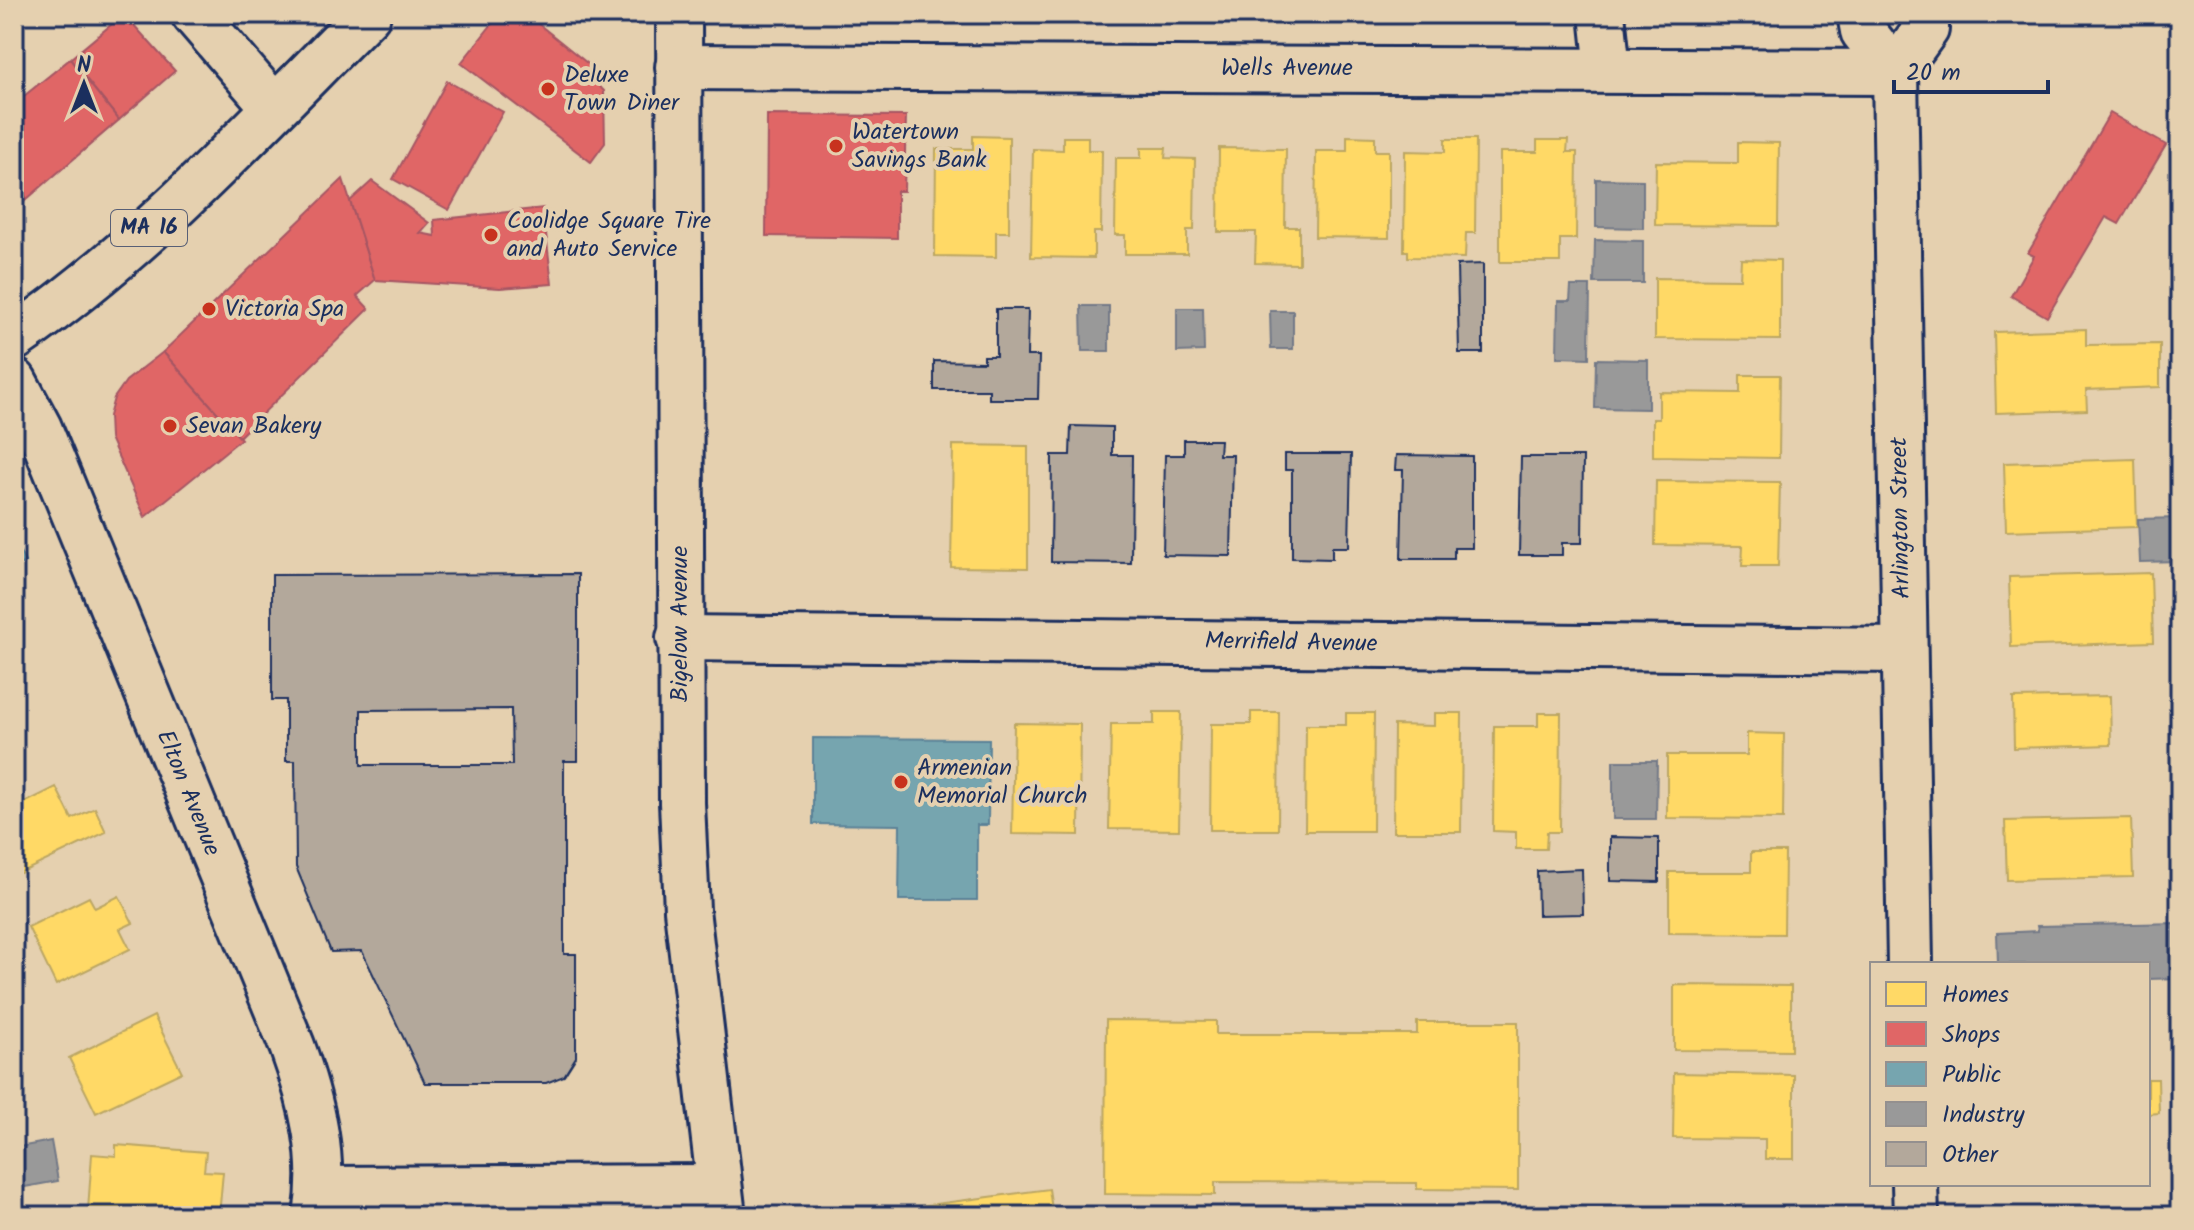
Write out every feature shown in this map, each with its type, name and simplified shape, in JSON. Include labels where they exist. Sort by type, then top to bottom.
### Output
[{"type":"street","points":[[194,14],[274,107]]},
{"type":"street","name":"MA 16","points":[[14,338],[77,291],[145,231],[368,14]]},
{"type":"street","points":[[1602,14],[1608,70]]},
{"type":"street","points":[[1860,14],[1863,31],[1895,72],[1926,29],[1926,14]]},
{"type":"street","name":"Wells Avenue","points":[[677,31],[1608,70],[1895,72]]},
{"type":"street","name":"Bigelow Avenue","points":[[677,31],[679,638],[687,910],[721,1201]]},
{"type":"street","name":"Arlington Street","points":[[1895,72],[1910,962]]},
{"type":"street","name":"Elton Avenue","points":[[14,381],[39,428],[292,1046],[308,1090],[318,1203]]},
{"type":"street","name":"Merrifield Avenue","points":[[679,638],[1903,650]]},
{"type":"street","points":[[1915,1186],[1916,1216]]},
{"type":"street","points":[[318,1203],[721,1201]]},
{"type":"building: Homes","points":[[973,136],[1009,137],[1009,232],[996,232],[996,257],[935,256],[936,149],[973,149]]},
{"type":"building: Homes","points":[[1347,136],[1375,137],[1375,151],[1389,151],[1389,238],[1315,237],[1316,151],[1347,151]]},
{"type":"building: Homes","points":[[1063,137],[1088,137],[1088,150],[1102,150],[1101,232],[1094,232],[1094,258],[1031,257],[1033,149],[1063,150]]},
{"type":"building: Homes","points":[[1445,139],[1476,139],[1475,233],[1466,233],[1465,258],[1408,257],[1408,251],[1404,251],[1405,151],[1445,152]]},
{"type":"building: Homes","points":[[1537,140],[1568,140],[1567,152],[1577,152],[1576,239],[1560,239],[1560,262],[1500,262],[1500,152],[1537,152]]},
{"type":"building: Homes","points":[[1738,142],[1779,143],[1778,226],[1655,225],[1656,162],[1738,163]]},
{"type":"building: Homes","points":[[1141,148],[1166,148],[1165,158],[1195,159],[1194,230],[1187,230],[1187,254],[1125,254],[1125,235],[1115,235],[1116,158],[1141,158]]},
{"type":"building: Homes","points":[[1219,148],[1286,149],[1285,227],[1299,227],[1299,264],[1255,263],[1256,232],[1218,232]]},
{"type":"building: Homes","points":[[1741,259],[1780,260],[1780,340],[1655,339],[1655,278],[1740,279]]},
{"type":"building: Homes","points":[[2086,329],[2086,345],[2160,344],[2160,387],[2086,390],[2087,410],[1996,413],[1994,332]]},
{"type":"building: Homes","points":[[1740,375],[1780,375],[1779,458],[1653,456],[1653,419],[1659,419],[1659,392],[1740,393]]},
{"type":"building: Homes","points":[[953,445],[1028,446],[1028,568],[951,567]]},
{"type":"building: Homes","points":[[2135,459],[2137,527],[2006,531],[2004,463]]},
{"type":"building: Homes","points":[[1656,481],[1780,482],[1778,566],[1742,566],[1743,546],[1655,545]]},
{"type":"building: Homes","points":[[2151,573],[2153,642],[2011,647],[2009,577]]},
{"type":"building: Homes","points":[[2110,696],[2111,745],[2014,748],[2013,698]]},
{"type":"building: Homes","points":[[1154,712],[1181,712],[1179,830],[1109,829],[1111,724],[1154,724]]},
{"type":"building: Homes","points":[[1251,712],[1279,712],[1278,830],[1210,830],[1211,724],[1251,724]]},
{"type":"building: Homes","points":[[1346,713],[1374,713],[1373,831],[1305,831],[1306,725],[1346,725]]},
{"type":"building: Homes","points":[[1434,713],[1462,713],[1461,832],[1393,832],[1394,725],[1434,726]]},
{"type":"building: Homes","points":[[1538,713],[1561,713],[1560,832],[1547,832],[1546,849],[1516,849],[1516,832],[1493,831],[1494,726],[1538,726]]},
{"type":"building: Homes","points":[[1014,723],[1080,724],[1079,835],[1012,834]]},
{"type":"building: Homes","points":[[1747,733],[1784,734],[1783,819],[1667,818],[1667,755],[1747,755]]},
{"type":"building: Homes","points":[[56,787],[72,819],[95,808],[106,832],[14,876],[14,808]]},
{"type":"building: Homes","points":[[2131,818],[2133,877],[2007,880],[2005,821]]},
{"type":"building: Homes","points":[[1751,852],[1785,852],[1784,934],[1669,933],[1669,872],[1751,872]]},
{"type":"building: Homes","points":[[119,896],[133,923],[120,929],[130,949],[56,985],[28,927],[89,897],[95,908]]},
{"type":"building: Homes","points":[[1674,985],[1791,986],[1791,1051],[1674,1050]]},
{"type":"building: Homes","points":[[154,1016],[182,1072],[96,1113],[69,1058]]},
{"type":"building: Homes","points":[[1106,1020],[1216,1021],[1216,1034],[1417,1034],[1417,1022],[1518,1022],[1518,1190],[1417,1189],[1417,1183],[1215,1182],[1215,1195],[1105,1194]]},
{"type":"building: Homes","points":[[1674,1073],[1794,1075],[1794,1159],[1765,1159],[1765,1139],[1673,1138]]},
{"type":"building: Homes","points":[[2150,1079],[2158,1079],[2159,1113],[2150,1114]]},
{"type":"building: Homes","points":[[116,1145],[206,1152],[204,1171],[223,1172],[219,1216],[88,1210],[92,1154],[116,1156]]},
{"type":"building: Homes","points":[[1049,1189],[1053,1216],[875,1216],[875,1212]]},
{"type":"building: Shops","points":[[124,14],[175,71],[119,120],[70,59]]},
{"type":"building: Shops","name":"Deluxe Town Diner","points":[[500,14],[526,14],[602,75],[599,86],[604,91],[605,143],[591,162],[461,63]]},
{"type":"building: Shops","points":[[774,14],[859,14],[859,18],[785,18]]},
{"type":"building: Shops","points":[[70,59],[119,120],[27,199],[14,182],[14,104]]},
{"type":"building: Shops","points":[[447,81],[503,112],[449,210],[393,179]]},
{"type":"building: Shops","points":[[2110,113],[2166,145],[2119,224],[2106,217],[2047,317],[2011,296],[2034,256],[2028,253]]},
{"type":"building: Shops","name":"Watertown Savings Bank","points":[[767,115],[906,116],[904,191],[897,191],[897,238],[766,236]]},
{"type":"building: Shops","points":[[343,179],[375,280],[357,296],[369,309],[239,437],[163,352]]},
{"type":"building: Shops","name":"Coolidge Square Tire and Auto Service","points":[[372,181],[429,223],[420,233],[435,236],[434,220],[543,208],[552,284],[500,288],[375,280],[350,201]]},
{"type":"building: Shops","points":[[14,182],[27,199],[14,210]]},
{"type":"building: Shops","name":"Sevan Bakery","points":[[163,352],[241,439],[145,517],[110,438],[109,416],[114,398],[126,381]]},
{"type":"building: Public","points":[[14,539],[25,562],[14,568]]},
{"type":"building: Public","name":"Armenian Memorial Church","points":[[813,738],[989,739],[988,825],[977,825],[977,900],[899,900],[900,825],[813,824]]},
{"type":"building: Industry","points":[[1596,179],[1643,180],[1643,228],[1596,227]]},
{"type":"building: Industry","points":[[1595,240],[1643,241],[1643,283],[1594,283]]},
{"type":"building: Industry","points":[[1571,286],[1590,286],[1589,358],[1557,357],[1558,301],[1570,301]]},
{"type":"building: Industry","points":[[1081,306],[1109,306],[1109,351],[1082,351]]},
{"type":"building: Industry","points":[[1177,308],[1203,308],[1204,351],[1177,352]]},
{"type":"building: Industry","points":[[1270,311],[1293,311],[1293,349],[1271,349]]},
{"type":"building: Industry","points":[[1596,359],[1648,360],[1648,409],[1595,408]]},
{"type":"building: Industry","points":[[2180,518],[2180,561],[2140,562],[2138,519]]},
{"type":"building: Industry","points":[[1613,761],[1657,761],[1656,819],[1613,819]]},
{"type":"building: Industry","points":[[2180,923],[2180,978],[2150,979],[2150,962],[1998,962],[1997,933],[2038,931],[2037,926]]},
{"type":"building: Industry","points":[[14,1043],[23,1045],[14,1104]]},
{"type":"building: Industry","points":[[51,1141],[58,1181],[19,1188],[14,1148]]},
{"type":"building: Other","points":[[1483,264],[1483,353],[1459,353],[1457,265]]},
{"type":"building: Other","points":[[996,309],[1028,309],[1027,356],[1039,356],[1038,399],[989,399],[989,390],[934,390],[934,361],[984,362],[984,356],[996,356]]},
{"type":"building: Other","points":[[1071,426],[1112,427],[1112,455],[1132,455],[1131,563],[1051,562],[1052,455],[1070,455]]},
{"type":"building: Other","points":[[1184,440],[1220,440],[1219,455],[1233,455],[1231,556],[1163,555],[1165,455],[1184,455]]},
{"type":"building: Other","points":[[1285,454],[1351,454],[1349,547],[1332,547],[1332,559],[1292,558],[1292,470],[1285,470]]},
{"type":"building: Other","points":[[1396,455],[1472,456],[1472,548],[1454,548],[1454,559],[1401,559],[1403,470],[1395,470]]},
{"type":"building: Other","points":[[1521,457],[1583,457],[1582,543],[1562,543],[1562,555],[1519,555]]},
{"type":"building: Other","points":[[578,574],[578,761],[564,761],[564,954],[576,954],[576,1057],[564,1076],[546,1083],[425,1083],[362,951],[331,952],[296,867],[295,761],[286,761],[286,700],[272,700],[272,575]],"holes":[[[511,709],[512,765],[361,765],[361,710]]]},
{"type":"building: Other","points":[[1610,837],[1659,838],[1659,882],[1610,881]]},
{"type":"building: Other","points":[[1582,869],[1583,914],[1538,915],[1537,871]]},
{"type":"place","name":"Deluxe Town Diner","points":[[548,89]]},
{"type":"place","name":"Watertown Savings Bank","points":[[836,146]]},
{"type":"place","name":"Coolidge Square Tire and Auto Service","points":[[491,235]]},
{"type":"place","name":"Victoria Spa","points":[[209,309]]},
{"type":"place","name":"Sevan Bakery","points":[[170,426]]},
{"type":"place","name":"Armenian Memorial Church","points":[[901,782]]}]
